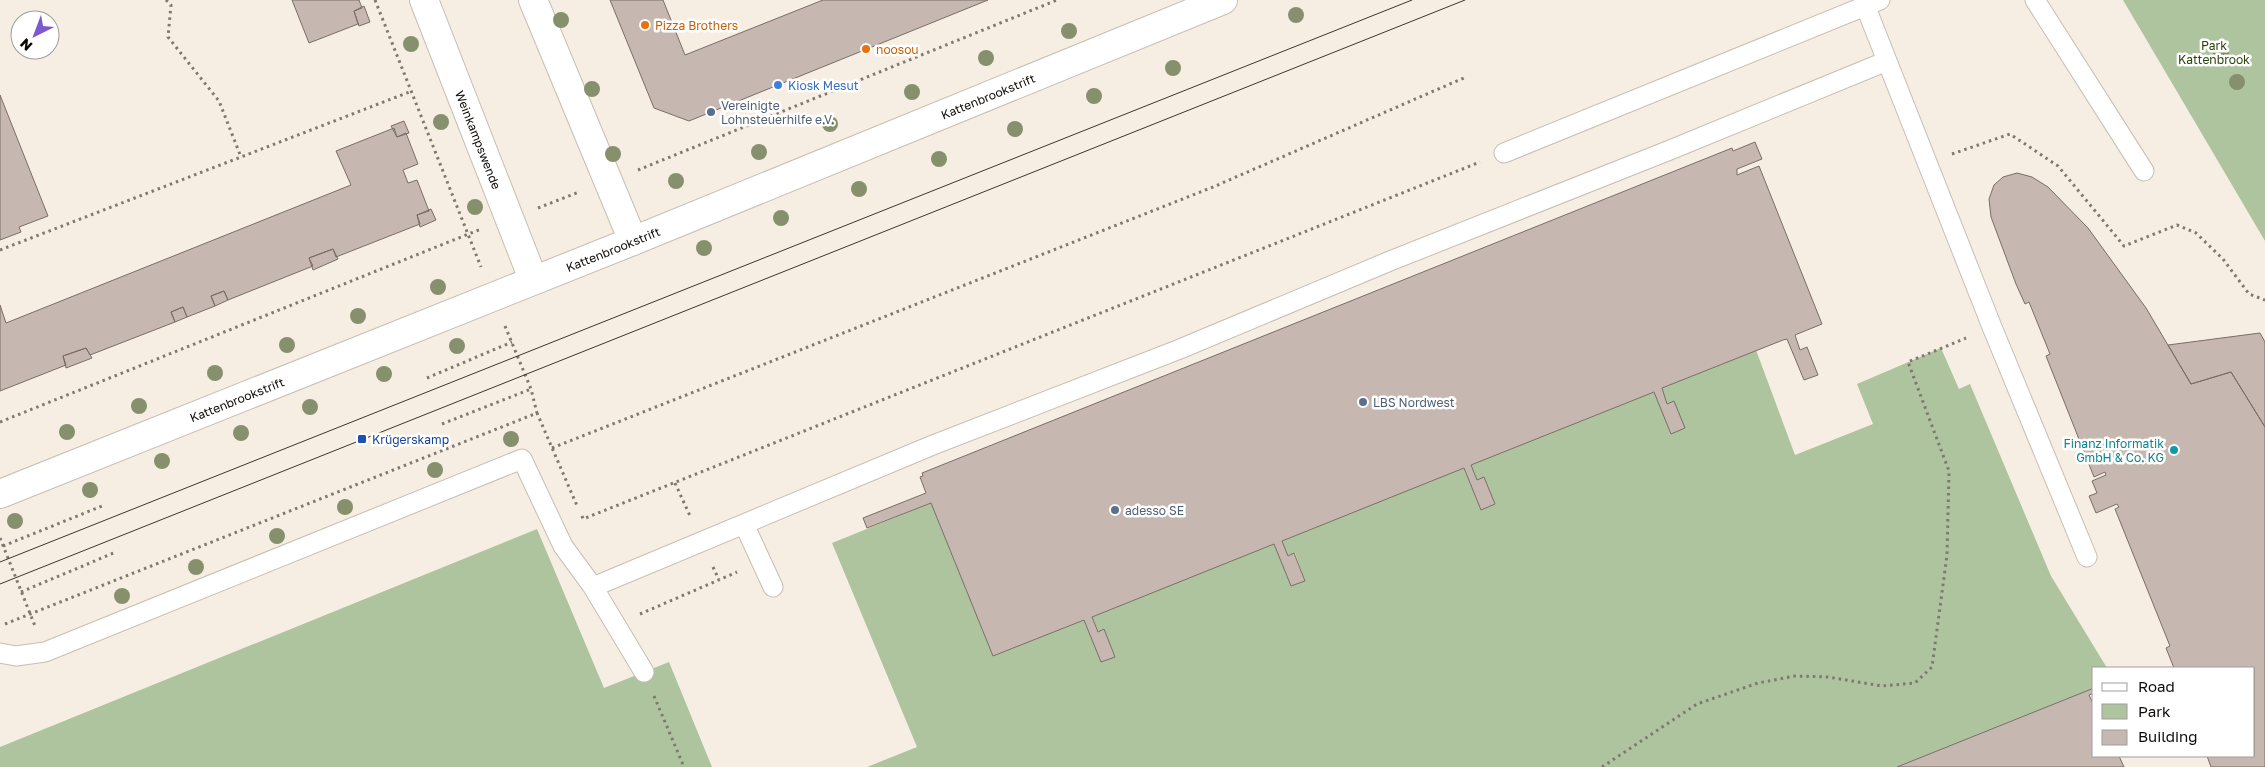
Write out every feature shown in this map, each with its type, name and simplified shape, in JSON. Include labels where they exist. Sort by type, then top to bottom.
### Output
[{"type":"main road","name":"Weinkampswende","points":[[424,0],[533,279]]},
{"type":"main road","points":[[533,0],[633,241]]},
{"type":"main road","name":"Kattenbrookstrift","points":[[0,494],[492,295],[633,241],[1221,0]]},
{"type":"lane","points":[[2035,0],[2144,171]]},
{"type":"lane","points":[[1504,153],[1870,2],[1887,61],[1992,327],[2087,557]]},
{"type":"lane","points":[[593,587],[933,445],[1180,349],[1390,261],[1670,150],[1887,61]]},
{"type":"lane","points":[[0,653],[16,656],[45,652],[522,459],[563,546],[593,587],[644,672]]},
{"type":"lane","points":[[744,524],[773,587]]},
{"type":"path","points":[[166,0],[170,5],[168,37],[219,101],[241,157]]},
{"type":"path","points":[[376,0],[492,295],[531,388],[537,413],[583,519],[1504,153]]},
{"type":"path","points":[[553,448],[1213,187],[1466,77]]},
{"type":"path","points":[[0,250],[412,91]]},
{"type":"path","points":[[1927,162],[2010,134],[2058,166],[2124,246],[2177,225],[2196,233],[2223,259],[2249,294],[2265,300]]},
{"type":"path","points":[[1602,767],[1697,704],[1758,683],[1795,676],[1828,677],[1882,686],[1907,684],[1915,683],[1932,667],[1948,555],[1949,471],[1908,362],[1992,327]]},
{"type":"path","points":[[428,378],[512,342]]},
{"type":"path","points":[[442,424],[531,388]]},
{"type":"path","points":[[0,626],[537,413]]},
{"type":"path","points":[[3,546],[102,506]]},
{"type":"path","points":[[0,538],[45,652]]},
{"type":"path","points":[[21,592],[116,552]]},
{"type":"path","points":[[616,624],[761,561]]},
{"type":"path","points":[[644,672],[684,767]]},
{"type":"green space","name":"Park Kattenbrook","points":[[2123,0],[2265,0],[2265,241]]},
{"type":"green space","points":[[1941,348],[1959,389],[1970,384],[2051,576],[2106,667],[2092,667],[2092,689],[1897,767],[867,767],[917,747],[832,543],[931,503],[993,656],[1084,620],[1101,662],[1115,656],[1104,630],[1098,632],[1092,617],[1274,544],[1291,586],[1305,581],[1295,553],[1288,556],[1282,541],[1464,468],[1481,509],[1495,504],[1484,477],[1477,480],[1471,465],[1654,392],[1671,433],[1684,428],[1674,401],[1667,404],[1662,388],[1756,350],[1795,455],[1873,424],[1857,384]]},
{"type":"green space","points":[[537,529],[604,688],[669,662],[712,767],[0,767],[0,747]]},
{"type":"building","points":[[292,0],[359,0],[362,8],[354,11],[358,24],[309,43]]},
{"type":"building","points":[[610,0],[663,0],[685,55],[823,0],[988,0],[689,121],[654,108]]},
{"type":"building","points":[[364,6],[370,22],[359,26],[354,11]]},
{"type":"building","points":[[0,95],[48,216],[19,227],[21,232],[0,240]]},
{"type":"building","points":[[404,121],[409,133],[397,137],[391,126]]},
{"type":"building","points":[[394,128],[397,137],[406,133],[418,164],[403,170],[408,183],[417,180],[429,211],[417,215],[420,224],[336,257],[333,249],[309,258],[313,266],[228,300],[224,291],[211,296],[215,306],[187,317],[183,307],[171,312],[175,322],[90,355],[86,348],[63,356],[66,365],[0,391],[0,305],[6,323],[351,185],[336,151]]},
{"type":"building","name":"LBS Nordwest","points":[[1755,142],[1762,159],[1737,169],[1737,175],[1759,166],[1822,324],[1795,335],[1800,350],[1807,347],[1818,375],[1804,380],[1787,339],[1662,388],[1667,404],[1674,401],[1685,428],[1671,434],[1654,392],[1471,465],[1477,480],[1484,477],[1495,504],[1481,510],[1464,468],[1282,541],[1288,556],[1294,553],[1305,581],[1291,586],[1274,544],[1092,617],[1098,632],[1104,629],[1115,657],[1101,662],[1084,620],[993,656],[931,503],[867,528],[863,518],[926,493],[920,477],[923,476],[922,473],[1732,148],[1733,151]]},
{"type":"building","name":"Finanz Informatik GmbH & Co. KG","points":[[2017,173],[2032,177],[2048,187],[2088,228],[2146,308],[2191,384],[2231,372],[2265,427],[2265,767],[2211,767],[2207,757],[2255,757],[2255,667],[2174,667],[2166,648],[2170,646],[2115,509],[2119,507],[2117,504],[2096,513],[2089,496],[2097,493],[2092,481],[2106,475],[2105,472],[2094,477],[2046,356],[2050,354],[2029,302],[2025,304],[2016,284],[1991,217],[1989,199],[1994,185],[2003,177]]},
{"type":"building","points":[[431,209],[436,220],[420,227],[417,215]]},
{"type":"building","points":[[333,249],[338,259],[313,270],[309,258]]},
{"type":"building","points":[[224,291],[228,300],[215,306],[211,296]]},
{"type":"building","points":[[183,307],[187,317],[175,322],[171,312]]},
{"type":"building","points":[[2260,333],[2265,342],[2265,427],[2231,372],[2191,384],[2168,345]]},
{"type":"building","points":[[86,348],[92,358],[66,368],[63,356]]},
{"type":"building","points":[[2092,689],[2092,694],[2089,695],[2092,702],[2092,757],[2119,757],[2124,767],[1897,767]]},
{"type":"tram line","points":[[0,562],[1412,0]]},
{"type":"tram line","points":[[0,584],[1465,0]]},
{"type":"place","name":"Pizza Brothers","points":[[645,25]]},
{"type":"place","name":"noosou","points":[[866,49]]},
{"type":"place","name":"Kiosk Mesut","points":[[778,85]]},
{"type":"place","name":"Vereinigte Lohnsteuerhilfe e.V.","points":[[711,112]]},
{"type":"place","name":"LBS Nordwest","points":[[1363,402]]},
{"type":"place","name":"Krügerskamp","points":[[362,439]]},
{"type":"place","name":"Finanz Informatik GmbH & Co. KG","points":[[2174,450]]},
{"type":"place","name":"adesso SE","points":[[1115,510]]}]
